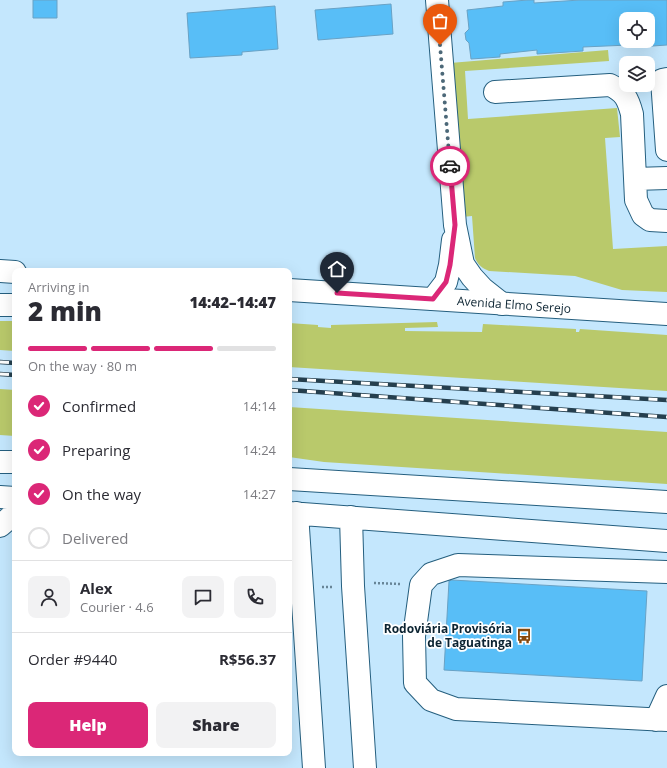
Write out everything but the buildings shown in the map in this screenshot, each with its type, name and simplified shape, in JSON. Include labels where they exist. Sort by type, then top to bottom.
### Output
[{"type":"main road","points":[[437,0],[455,225],[463,264],[483,289],[502,304]]},
{"type":"main road","points":[[667,79],[662,80],[667,150]]},
{"type":"main road","points":[[495,92],[603,85],[610,85],[618,89],[628,100],[632,114],[636,200],[643,215],[650,220],[667,221]]},
{"type":"main road","points":[[635,179],[667,178]]},
{"type":"main road","points":[[433,299],[446,282],[450,265],[455,225]]},
{"type":"main road","points":[[0,271],[12,272]]},
{"type":"main road","name":"Avenida Elmo Serejo","points":[[292,290],[667,314]]},
{"type":"main road","points":[[0,305],[12,305]]},
{"type":"main road","points":[[0,462],[12,462]]},
{"type":"main road","points":[[292,479],[667,502]]},
{"type":"main road","points":[[0,497],[12,498]]},
{"type":"main road","points":[[314,768],[293,513],[667,541]]},
{"type":"main road","points":[[0,526],[12,516]]},
{"type":"main road","points":[[351,517],[353,586],[365,768]]},
{"type":"main road","points":[[667,572],[458,565],[431,574],[421,585],[414,636],[415,683],[431,700],[456,709],[661,720],[667,696]]},
{"type":"green space","points":[[608,50],[609,61],[465,71],[468,119],[617,108],[620,137],[605,138],[613,249],[667,246],[667,292],[622,290],[575,276],[489,271],[484,269],[475,258],[472,216],[462,217],[450,63]]},
{"type":"green space","points":[[0,321],[12,321],[12,351],[0,350]]},
{"type":"green space","points":[[437,322],[438,327],[405,328],[405,331],[482,332],[483,324],[576,329],[576,332],[579,332],[580,329],[667,335],[667,391],[292,367],[292,323],[318,325],[318,327],[331,328],[331,325]]},
{"type":"green space","points":[[0,389],[12,390],[12,436],[0,435]]},
{"type":"green space","points":[[292,407],[667,432],[667,484],[324,462],[292,457]]},
{"type":"railway","points":[[0,362],[12,363]]},
{"type":"railway","points":[[0,374],[12,375]]},
{"type":"railway","points":[[292,379],[667,400]]},
{"type":"railway","points":[[292,390],[667,417]]},
{"type":"way so far","points":[[440,45],[450,166]]},
{"type":"place","name":"Rodoviária Provisória de Taguatinga","points":[[524,636]]},
{"type":"route","points":[[337,293],[433,299],[446,282],[450,265],[455,225],[450,166]]}]
